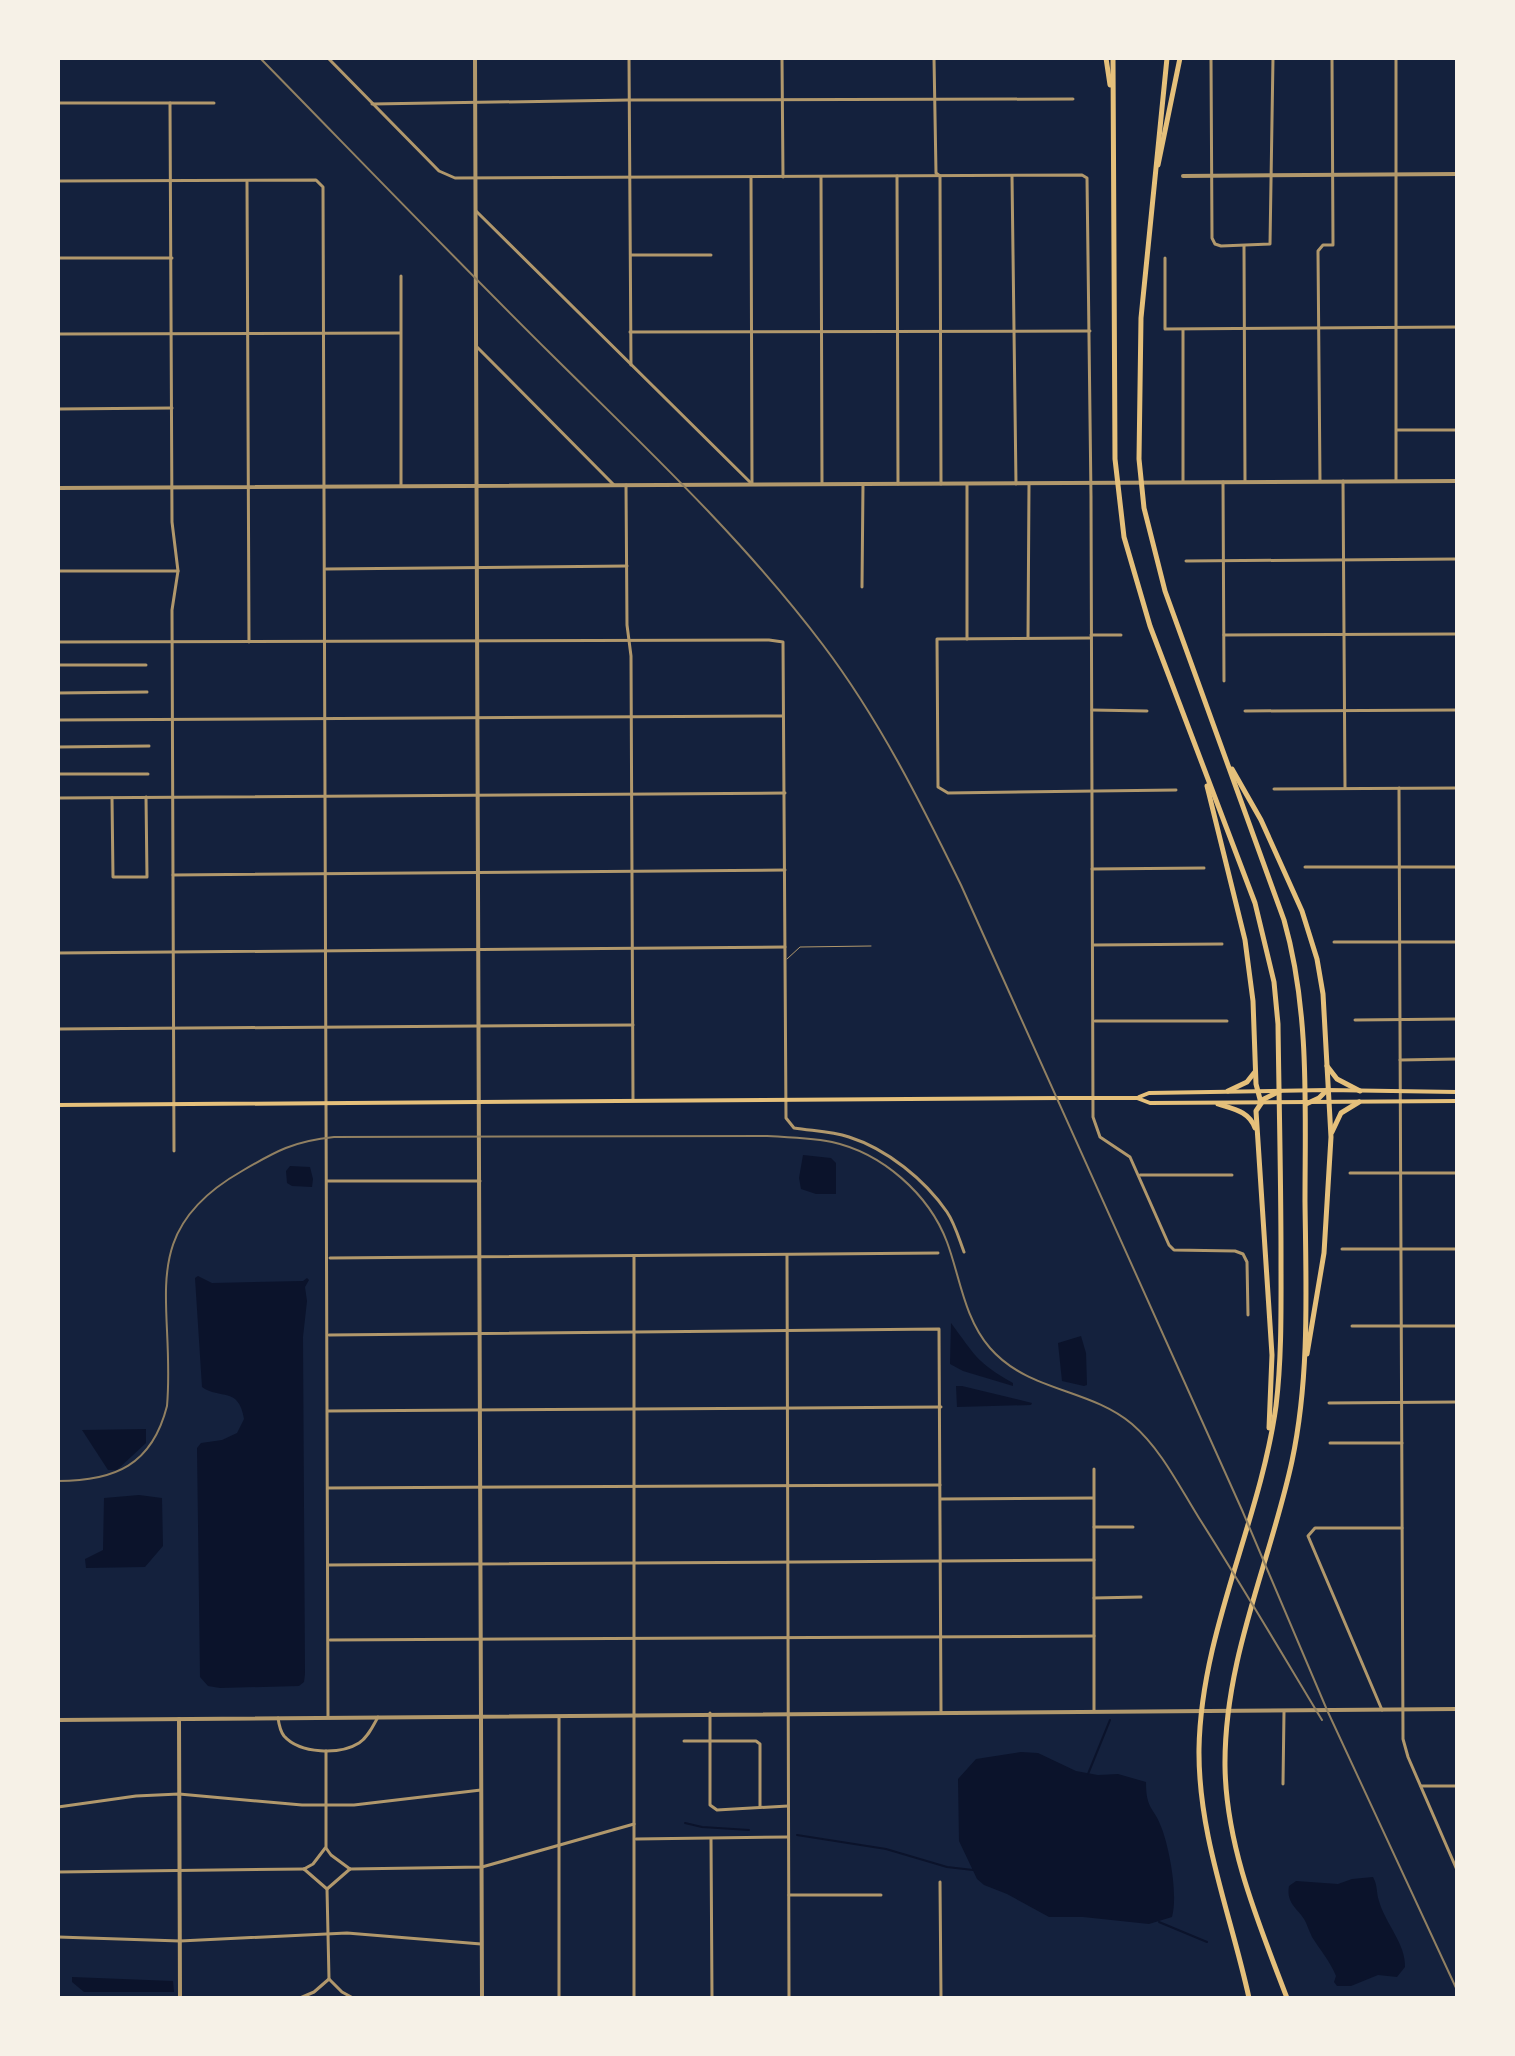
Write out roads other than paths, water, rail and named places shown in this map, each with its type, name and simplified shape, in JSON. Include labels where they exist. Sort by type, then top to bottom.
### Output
[{"type":"highway","points":[[1106,58],[1113,99]]},
{"type":"highway","points":[[1113,58],[1115,459],[1120,511],[1135,581],[1242,866],[1265,940],[1274,982],[1278,1024],[1279,1360],[1276,1406],[1267,1456],[1206,1679],[1200,1730],[1199,1770],[1206,1828],[1251,1998]]},
{"type":"highway","points":[[1167,58],[1141,318],[1139,459],[1144,508],[1165,591],[1269,875],[1291,944],[1305,1069],[1304,1375]]},
{"type":"highway","points":[[1151,197],[1180,58]]},
{"type":"highway","points":[[1224,754],[1261,820],[1302,911],[1317,959],[1323,994],[1331,1137],[1324,1253],[1297,1435],[1276,1523],[1247,1619],[1226,1729],[1225,1769],[1232,1830],[1243,1875],[1286,1995]]},
{"type":"highway","points":[[1203,766],[1246,942],[1253,1001],[1255,1072],[1261,1103]]},
{"type":"highway","points":[[1327,1065],[1337,1079],[1360,1091]]},
{"type":"highway","points":[[1228,1091],[1247,1082],[1255,1072]]},
{"type":"highway","points":[[1306,1104],[1327,1090]]},
{"type":"highway","points":[[1267,1456],[1272,1355],[1256,1111],[1261,1103],[1281,1091]]},
{"type":"highway","points":[[1331,1137],[1336,1118],[1359,1102]]},
{"type":"highway","points":[[1218,1104],[1248,1116],[1257,1135]]},
{"type":"main road","points":[[1137,1098],[1149,1093],[1228,1091],[1457,1092]]},
{"type":"main road","points":[[58,1105],[1093,1098],[1218,1104],[1457,1101]]},
{"type":"street","points":[[328,58],[439,171],[455,178],[1082,175],[1088,181],[1095,1128],[1100,1137],[1130,1157],[1174,1250],[1235,1251],[1243,1254],[1247,1262],[1248,1315]]},
{"type":"street","points":[[475,58],[482,1998]]},
{"type":"street","points":[[629,58],[631,365]]},
{"type":"street","points":[[782,58],[783,177]]},
{"type":"street","points":[[934,58],[936,173],[940,176],[941,484]]},
{"type":"street","points":[[1211,58],[1212,238],[1215,244],[1221,246],[1270,244],[1273,58]]},
{"type":"street","points":[[1320,481],[1318,251],[1323,245],[1333,245],[1332,58]]},
{"type":"street","points":[[1396,58],[1396,481]]},
{"type":"street","points":[[372,104],[1073,99]]},
{"type":"street","points":[[58,103],[214,103]]},
{"type":"street","points":[[170,103],[172,488],[173,525],[178,550],[172,610],[174,1151]]},
{"type":"street","points":[[1183,176],[1457,174]]},
{"type":"street","points":[[897,176],[898,484]]},
{"type":"street","points":[[1012,176],[1016,484]]},
{"type":"street","points":[[751,177],[752,484]]},
{"type":"street","points":[[821,177],[822,484]]},
{"type":"street","points":[[247,180],[249,642]]},
{"type":"street","points":[[58,181],[316,180],[323,187],[328,950],[328,1717]]},
{"type":"street","points":[[476,210],[752,484]]},
{"type":"street","points":[[1244,246],[1245,482]]},
{"type":"street","points":[[630,255],[711,255]]},
{"type":"street","points":[[58,258],[172,258]]},
{"type":"street","points":[[1165,258],[1165,329],[1457,327]]},
{"type":"street","points":[[401,276],[401,486]]},
{"type":"street","points":[[1183,329],[1183,482]]},
{"type":"street","points":[[630,332],[1090,331]]},
{"type":"street","points":[[58,334],[400,333]]},
{"type":"street","points":[[477,347],[614,485]]},
{"type":"street","points":[[58,409],[172,408]]},
{"type":"street","points":[[1396,430],[1457,430]]},
{"type":"street","points":[[1343,481],[1345,788]]},
{"type":"street","points":[[58,488],[1457,481]]},
{"type":"street","points":[[1223,482],[1224,681]]},
{"type":"street","points":[[862,587],[863,484]]},
{"type":"street","points":[[1028,638],[1029,484]]},
{"type":"street","points":[[626,485],[632,717],[633,1100]]},
{"type":"street","points":[[967,485],[967,639]]},
{"type":"street","points":[[1186,561],[1457,559]]},
{"type":"street","points":[[325,569],[627,566]]},
{"type":"street","points":[[58,571],[178,571]]},
{"type":"street","points":[[1224,635],[1457,634]]},
{"type":"street","points":[[1121,635],[937,639],[938,787],[948,793],[1176,790]]},
{"type":"street","points":[[58,642],[783,642],[786,1118],[794,1128],[829,1131],[852,1137],[894,1160],[946,1211],[964,1252]]},
{"type":"street","points":[[58,665],[146,665]]},
{"type":"street","points":[[58,693],[147,692]]},
{"type":"street","points":[[1092,710],[1147,711]]},
{"type":"street","points":[[1245,711],[1457,710]]},
{"type":"street","points":[[58,720],[784,716]]},
{"type":"street","points":[[58,747],[149,746]]},
{"type":"street","points":[[58,774],[148,774]]},
{"type":"street","points":[[1399,788],[1405,1748],[1457,1870]]},
{"type":"street","points":[[1274,789],[1457,788]]},
{"type":"street","points":[[58,798],[785,793]]},
{"type":"street","points":[[112,798],[113,877],[147,877],[146,797]]},
{"type":"street","points":[[1305,867],[1457,867]]},
{"type":"street","points":[[1092,869],[1204,868]]},
{"type":"street","points":[[173,875],[785,870]]},
{"type":"street","points":[[1334,942],[1457,942]]},
{"type":"street","points":[[1093,945],[1222,944]]},
{"type":"street","points":[[58,953],[785,947]]},
{"type":"street","points":[[1355,1020],[1457,1019]]},
{"type":"street","points":[[1093,1021],[1227,1021]]},
{"type":"street","points":[[58,1029],[633,1025]]},
{"type":"street","points":[[1400,1060],[1457,1059]]},
{"type":"street","points":[[1350,1173],[1457,1173]]},
{"type":"street","points":[[1138,1175],[1232,1175]]},
{"type":"street","points":[[327,1181],[480,1181]]},
{"type":"street","points":[[1342,1249],[1457,1249]]},
{"type":"street","points":[[328,1258],[938,1253]]},
{"type":"street","points":[[787,1255],[789,1998]]},
{"type":"street","points":[[634,1257],[634,1998]]},
{"type":"street","points":[[1352,1326],[1457,1326]]},
{"type":"street","points":[[329,1335],[939,1329],[941,1712]]},
{"type":"street","points":[[1329,1403],[1457,1402]]},
{"type":"street","points":[[328,1411],[941,1407]]},
{"type":"street","points":[[1330,1443],[1402,1443]]},
{"type":"street","points":[[1094,1469],[1094,1711]]},
{"type":"street","points":[[328,1488],[940,1485]]},
{"type":"street","points":[[940,1499],[1093,1498]]},
{"type":"street","points":[[1094,1527],[1133,1527]]},
{"type":"street","points":[[1382,1710],[1309,1541],[1312,1530],[1402,1528]]},
{"type":"street","points":[[328,1565],[1094,1560]]},
{"type":"street","points":[[1094,1598],[1141,1597]]},
{"type":"street","points":[[329,1640],[1094,1636]]},
{"type":"street","points":[[58,1720],[1457,1709]]},
{"type":"street","points":[[1283,1784],[1284,1710]]},
{"type":"street","points":[[710,1713],[710,1805],[717,1810],[788,1806]]},
{"type":"street","points":[[559,1714],[559,1998]]},
{"type":"street","points":[[278,1718],[280,1728],[290,1741],[326,1751],[360,1742],[378,1717]]},
{"type":"street","points":[[179,1719],[180,1998]]},
{"type":"street","points":[[684,1741],[756,1741],[760,1744],[760,1807]]},
{"type":"street","points":[[326,1751],[326,1847],[331,1855],[350,1869],[482,1867],[634,1824]]},
{"type":"street","points":[[1421,1786],[1457,1786]]},
{"type":"street","points":[[58,1807],[136,1796],[179,1794],[326,1806],[481,1790]]},
{"type":"street","points":[[634,1839],[788,1837]]},
{"type":"street","points":[[711,1839],[712,1998]]},
{"type":"street","points":[[58,1872],[304,1869],[313,1864],[326,1847]]},
{"type":"street","points":[[304,1869],[327,1889]]},
{"type":"street","points":[[350,1869],[327,1889],[327,1932],[329,1979],[353,1998]]},
{"type":"street","points":[[940,1882],[941,1998]]},
{"type":"street","points":[[789,1895],[881,1895]]},
{"type":"street","points":[[58,1937],[180,1941],[327,1932],[481,1944]]},
{"type":"street","points":[[300,1998],[314,1992],[329,1979]]},
{"type":"lane","points":[[786,961],[800,947],[871,946]]},
{"type":"water","points":[[803,1155],[831,1158],[836,1163],[836,1194],[816,1194],[801,1189],[799,1178]]},
{"type":"water","points":[[290,1166],[310,1167],[312,1187],[287,1183],[286,1171]]},
{"type":"water","points":[[198,1276],[212,1283],[309,1280],[305,1287],[307,1301],[303,1337],[305,1674],[304,1682],[299,1686],[220,1688],[208,1686],[200,1677],[197,1448],[201,1443],[222,1440],[237,1433],[244,1419],[238,1402],[233,1398],[202,1387],[195,1278]]},
{"type":"water","points":[[951,1323],[977,1357],[1013,1386],[950,1364]]},
{"type":"water","points":[[1081,1336],[1086,1353],[1087,1385],[1084,1386],[1062,1381],[1058,1343]]},
{"type":"water","points":[[956,1386],[962,1386],[1032,1403],[957,1407]]},
{"type":"water","points":[[146,1429],[146,1443],[117,1470],[108,1470],[82,1430]]},
{"type":"water","points":[[139,1495],[162,1498],[163,1546],[145,1567],[86,1568],[85,1559],[103,1550],[104,1498]]},
{"type":"water","points":[[1021,1752],[1038,1753],[1076,1771],[1098,1775],[1118,1774],[1146,1782],[1149,1804],[1162,1829],[1170,1861],[1174,1885],[1172,1917],[1149,1924],[1049,1917],[977,1879],[959,1841],[958,1779],[976,1759]]},
{"type":"water","points":[[1373,1877],[1382,1909],[1402,1950],[1405,1967],[1397,1977],[1378,1975],[1351,1986],[1337,1986],[1331,1965],[1291,1901],[1289,1886],[1296,1881],[1338,1884]]},
{"type":"water","points":[[72,1977],[173,1981],[174,1992],[84,1992],[72,1982]]},
{"type":"waterway","points":[[1088,1774],[1110,1720]]},
{"type":"waterway","points":[[685,1823],[749,1830]]},
{"type":"waterway","points":[[797,1835],[886,1849],[947,1867],[973,1870]]},
{"type":"waterway","points":[[1159,1922],[1207,1942]]},
{"type":"railway","points":[[260,58],[727,531],[792,606],[863,702],[915,793],[961,885],[1242,1510],[1327,1710],[1457,1990]]},
{"type":"railway","points":[[58,1481],[97,1478],[114,1473],[141,1456],[152,1443],[167,1406],[167,1273],[173,1245],[186,1219],[208,1195],[242,1171],[286,1148],[334,1137],[766,1136],[832,1142],[851,1147],[886,1166],[916,1192],[939,1224],[974,1324],[990,1348],[1022,1373],[1115,1412],[1152,1445],[1322,1720]]}]
